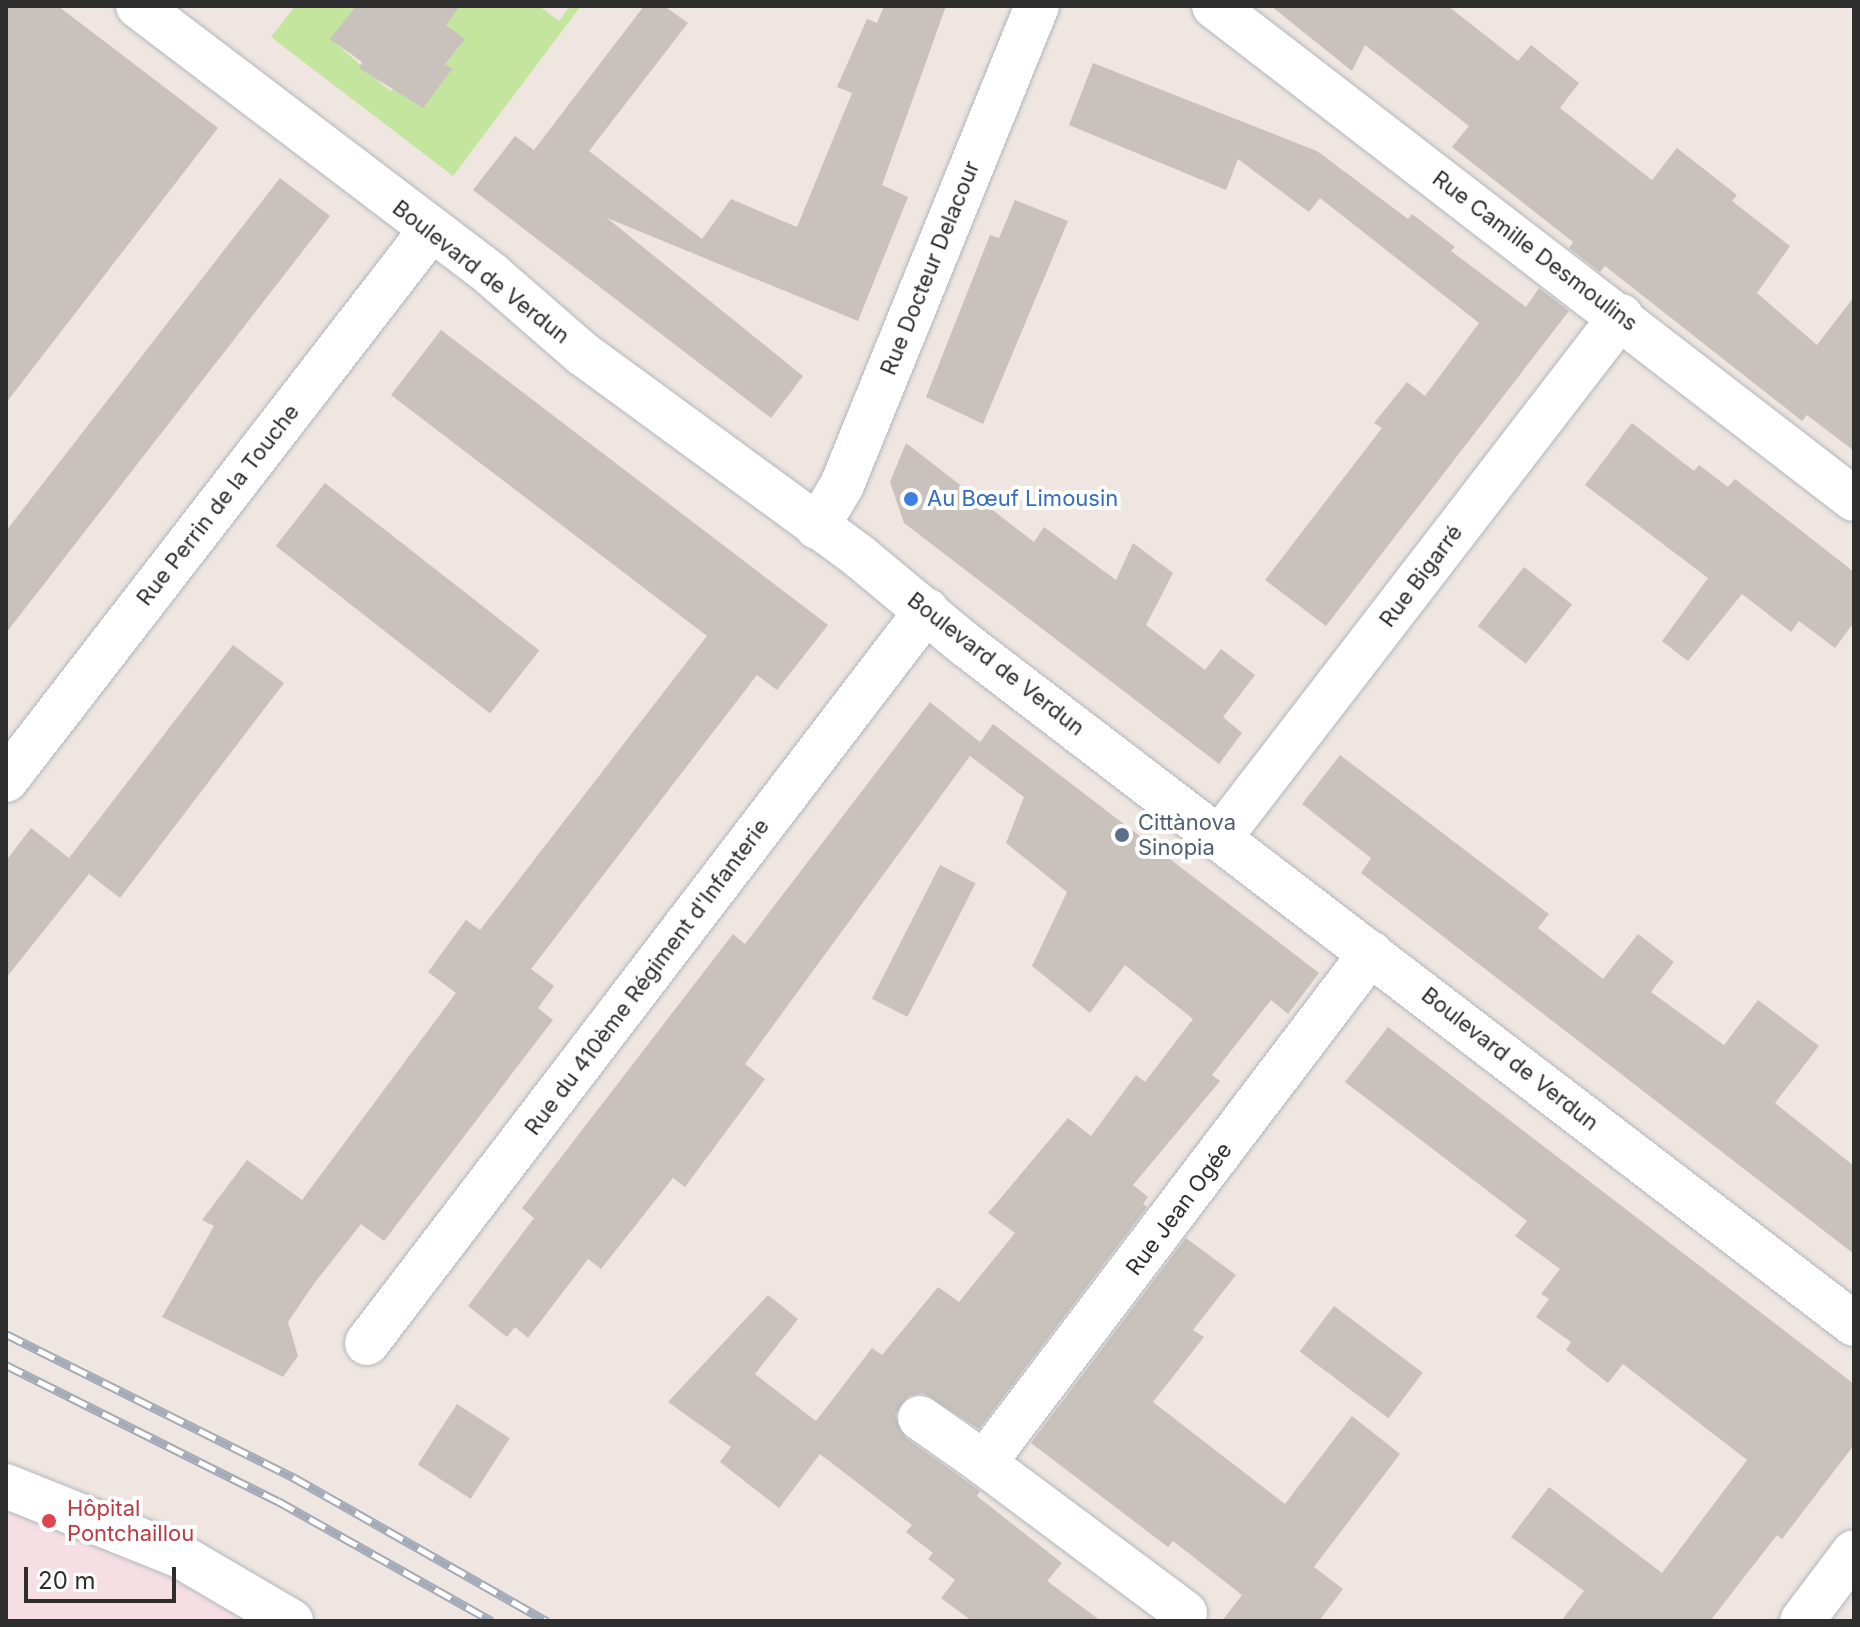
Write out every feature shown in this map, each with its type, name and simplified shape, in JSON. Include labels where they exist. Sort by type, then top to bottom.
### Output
[{"type":"street","name":"Boulevard de Verdun","points":[[138,6],[430,231],[583,354],[927,610],[1854,1324]]},
{"type":"street","name":"Rue Docteur Delacour","points":[[817,527],[842,485],[1037,6]]},
{"type":"street","name":"Rue Camille Desmoulins","points":[[1214,6],[1621,316],[1854,499]]},
{"type":"street","name":"Rue Perrin de la Touche","points":[[6,780],[430,231]]},
{"type":"street","name":"Rue Bigarré","points":[[1221,836],[1621,316]]},
{"type":"street","name":"Rue du 410ème Régiment d'Infanterie","points":[[367,1343],[927,610]]},
{"type":"street","name":"Rue Jean Ogée","points":[[984,1463],[1371,953]]},
{"type":"street","points":[[920,1418],[1185,1613]]},
{"type":"street","points":[[6,1486],[180,1556],[291,1621]]},
{"type":"street","points":[[1802,1621],[1854,1552]]},
{"type":"shaded area","name":"Hôpital Pontchaillou","points":[[6,1486],[291,1621],[6,1621]]},
{"type":"green space","points":[[295,6],[356,6],[331,39],[390,91],[451,69],[445,64],[464,39],[446,25],[460,6],[539,6],[559,21],[570,6],[581,6],[453,176],[271,37]]},
{"type":"building","points":[[6,6],[58,6],[218,128],[6,403]]},
{"type":"building","points":[[356,6],[460,6],[446,25],[465,39],[445,64],[452,69],[423,108],[359,68],[362,62],[330,39]]},
{"type":"building","points":[[644,6],[664,6],[688,23],[589,151],[702,239],[731,199],[797,227],[852,93],[837,87],[867,19],[877,23],[884,6],[946,6],[882,185],[908,197],[858,321],[607,218],[803,376],[771,418],[473,190],[515,136],[534,150]]},
{"type":"building","points":[[1271,6],[1448,6],[1518,61],[1531,45],[1579,83],[1560,108],[1652,180],[1677,148],[1737,195],[1732,201],[1790,246],[1757,293],[1817,345],[1854,297],[1854,451],[1807,415],[1802,421],[1605,266],[1600,272],[1569,248],[1573,242],[1452,147],[1469,126],[1365,45],[1352,71]]},
{"type":"building","points":[[1093,63],[1317,151],[1408,219],[1412,214],[1455,247],[1451,251],[1526,307],[1539,288],[1569,311],[1326,626],[1265,580],[1382,428],[1374,423],[1407,382],[1425,396],[1479,323],[1320,198],[1309,212],[1238,159],[1226,190],[1069,125]]},
{"type":"building","points":[[280,178],[330,216],[6,633],[6,531]]},
{"type":"building","points":[[1015,200],[1068,221],[983,424],[926,397],[990,235],[999,238]]},
{"type":"building","points":[[441,330],[828,625],[777,690],[757,675],[531,969],[554,986],[538,1008],[553,1020],[384,1241],[361,1224],[313,1285],[288,1322],[298,1356],[283,1377],[162,1317],[214,1226],[202,1220],[247,1160],[302,1200],[456,993],[428,972],[466,920],[480,930],[707,636],[391,395]]},
{"type":"building","points":[[1632,423],[1694,471],[1699,465],[1728,487],[1735,479],[1854,572],[1854,622],[1835,648],[1799,621],[1791,632],[1742,594],[1688,661],[1662,641],[1708,578],[1585,485]]},
{"type":"building","points":[[906,443],[1034,542],[1044,527],[1116,580],[1133,543],[1173,573],[1146,625],[1205,670],[1221,649],[1255,675],[1223,717],[1242,733],[1219,764],[904,523],[890,482]]},
{"type":"building","points":[[325,483],[539,650],[490,714],[276,546]]},
{"type":"building","points":[[1524,567],[1572,605],[1526,664],[1478,626]]},
{"type":"building","points":[[233,645],[284,683],[120,898],[89,874],[6,978],[6,861],[31,828],[69,858]]},
{"type":"building","points":[[930,702],[980,742],[993,724],[1319,973],[1288,1014],[1271,1000],[1212,1075],[1220,1081],[1133,1185],[1148,1197],[1143,1204],[1147,1207],[979,1429],[923,1393],[909,1396],[895,1415],[906,1438],[980,1491],[977,1496],[1062,1563],[1047,1581],[1101,1621],[972,1621],[941,1598],[955,1580],[928,1559],[933,1553],[906,1532],[912,1525],[820,1454],[779,1508],[720,1462],[731,1447],[668,1402],[768,1295],[798,1319],[755,1374],[816,1421],[872,1348],[882,1355],[938,1287],[959,1302],[1015,1233],[988,1213],[1068,1118],[1091,1136],[1136,1075],[1145,1082],[1193,1019],[1125,965],[1090,1013],[1032,966],[1067,892],[1006,843],[1024,797],[970,756],[745,1064],[765,1079],[685,1187],[673,1178],[601,1269],[588,1259],[528,1338],[515,1327],[507,1337],[468,1306],[534,1218],[522,1208],[733,934],[745,944]]},
{"type":"building","points":[[1340,755],[1549,914],[1538,928],[1603,979],[1638,934],[1674,962],[1651,992],[1724,1045],[1758,1000],[1819,1046],[1775,1103],[1854,1166],[1854,1254],[1361,873],[1371,858],[1302,804]]},
{"type":"building","points":[[940,865],[976,883],[908,1017],[872,999]]},
{"type":"building","points":[[1388,1027],[1854,1384],[1854,1445],[1782,1539],[1777,1535],[1710,1621],[1561,1621],[1584,1591],[1511,1537],[1549,1487],[1662,1573],[1747,1460],[1623,1364],[1608,1383],[1566,1350],[1571,1342],[1536,1317],[1549,1299],[1541,1294],[1560,1269],[1515,1236],[1527,1221],[1345,1082]]},
{"type":"building","points":[[1186,1238],[1236,1275],[1193,1330],[1204,1337],[1153,1402],[1285,1504],[1352,1416],[1400,1454],[1314,1567],[1343,1589],[1319,1621],[1222,1621],[1242,1595],[1173,1541],[1168,1547],[1031,1443]]},
{"type":"building","points":[[1334,1306],[1423,1373],[1388,1418],[1300,1352]]},
{"type":"building","points":[[457,1404],[510,1438],[471,1499],[418,1464]]},
{"type":"railway","points":[[6,1334],[293,1477],[547,1621]]},
{"type":"railway","points":[[6,1365],[278,1501],[492,1621]]},
{"type":"place","name":"Au Bœuf Limousin","points":[[911,499]]},
{"type":"place","name":"Cittànova Sinopia","points":[[1122,835]]},
{"type":"place","name":"Hôpital Pontchaillou","points":[[49,1521]]}]
